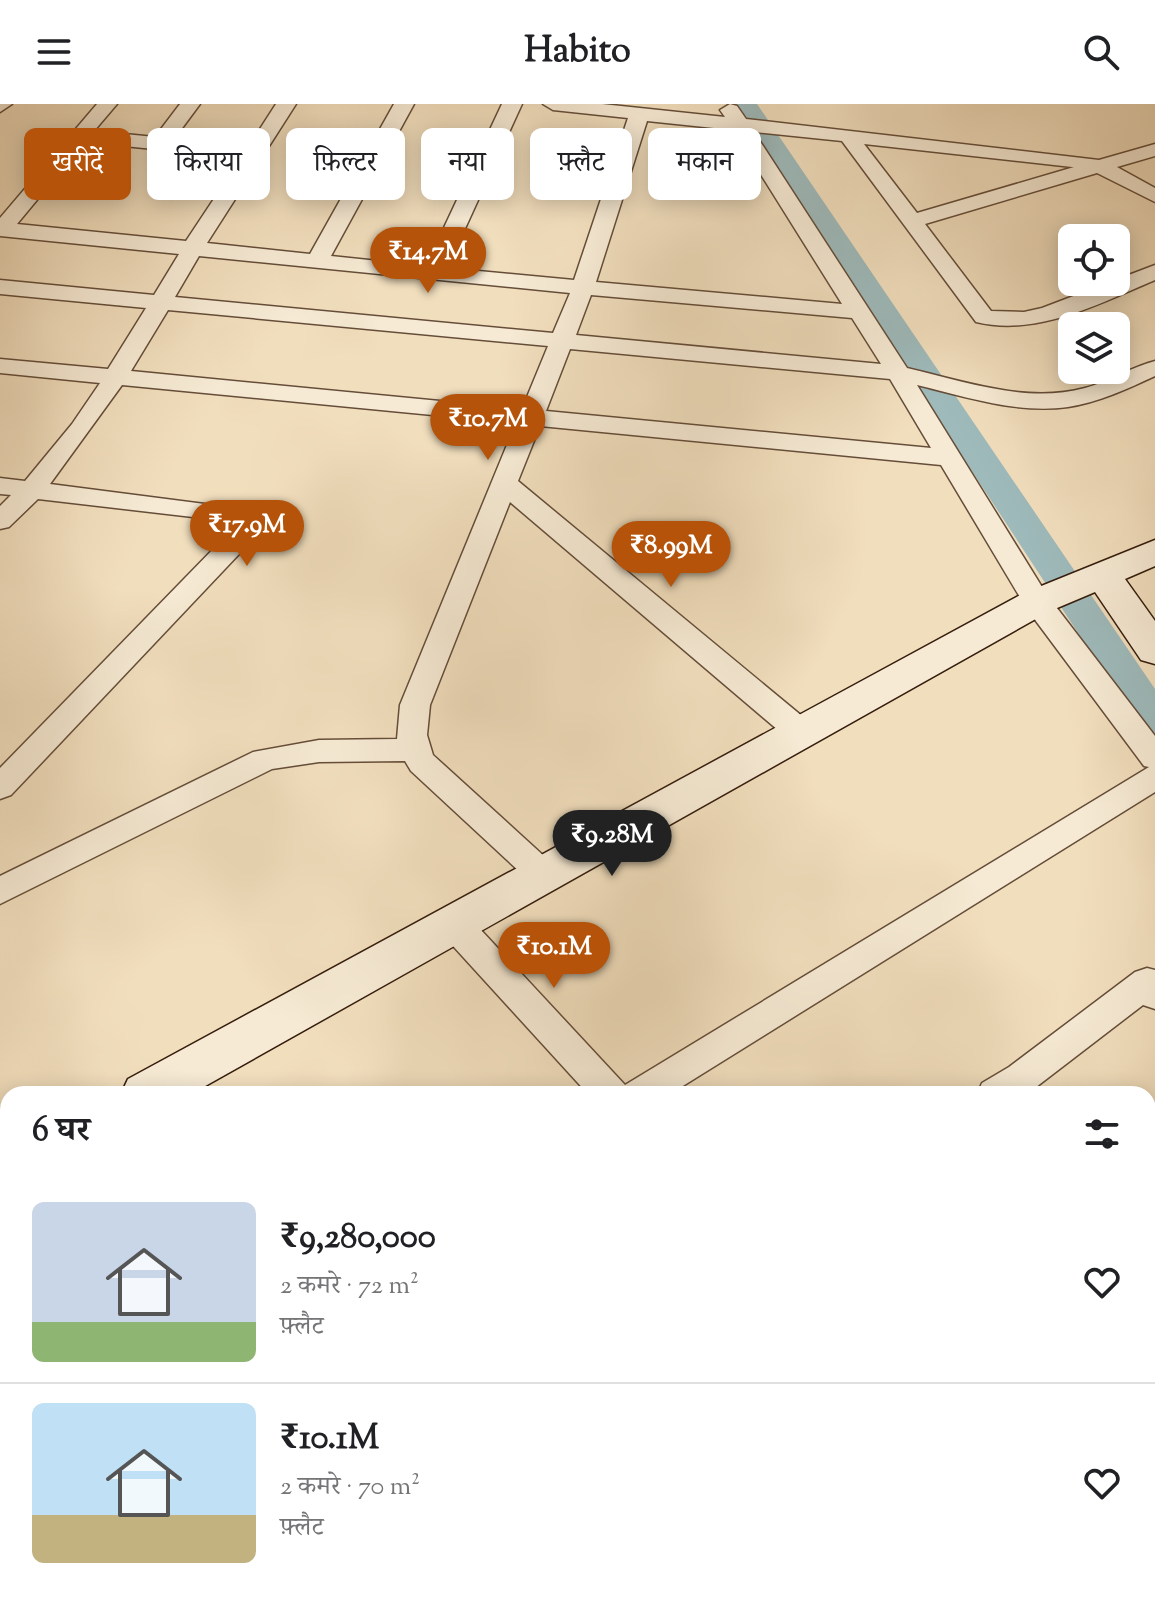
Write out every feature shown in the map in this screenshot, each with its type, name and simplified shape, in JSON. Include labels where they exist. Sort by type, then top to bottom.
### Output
[{"type":"street","points":[[88,128],[107,104]]},
{"type":"street","points":[[172,128],[190,104]]},
{"type":"street","points":[[270,130],[286,104]]},
{"type":"street","points":[[317,261],[404,104]]},
{"type":"street","points":[[434,273],[512,104]]},
{"type":"street","points":[[553,104],[639,114],[733,113],[848,136],[1099,166],[1155,196]]},
{"type":"street","points":[[733,113],[1042,600],[1155,758]]},
{"type":"street","points":[[545,876],[422,763],[413,750],[411,727],[415,705],[583,288],[639,114]]},
{"type":"street","points":[[848,136],[984,317],[996,321],[1015,321],[1039,316],[1155,272]]},
{"type":"street","points":[[912,221],[1155,150]]},
{"type":"street","points":[[0,230],[26,200]]},
{"type":"street","points":[[0,521],[34,490],[114,378],[225,200]]},
{"type":"street","points":[[0,230],[583,288],[860,312]]},
{"type":"street","points":[[0,287],[898,373],[1018,400],[1041,401],[1093,394],[1155,368]]},
{"type":"street","points":[[0,366],[951,458]]},
{"type":"street","points":[[505,484],[803,734]]},
{"type":"street","points":[[0,486],[211,511],[229,515],[237,523],[239,532],[232,546],[0,787]]},
{"type":"street","points":[[161,1086],[1042,600],[1155,552]]},
{"type":"street","points":[[1101,577],[1155,650]]},
{"type":"street","points":[[0,891],[264,760],[292,752],[413,750]]},
{"type":"street","points":[[652,1086],[1155,777]]},
{"type":"street","points":[[455,925],[604,1086]]},
{"type":"street","points":[[1020,1086],[1152,984]]},
{"type":"waterway","points":[[744,104],[1155,719]]}]
